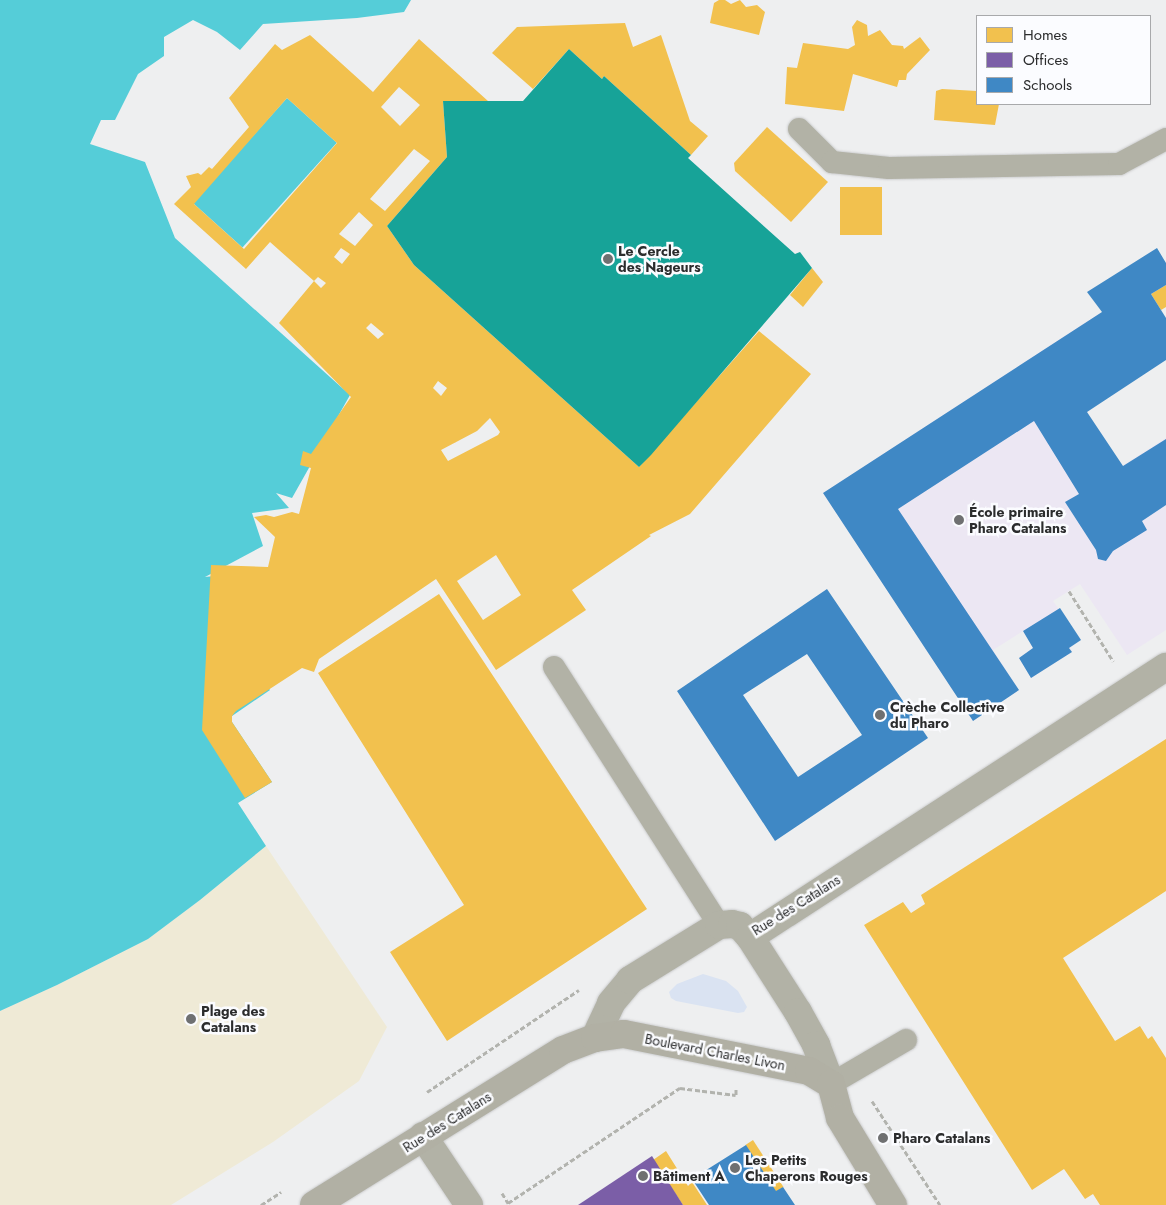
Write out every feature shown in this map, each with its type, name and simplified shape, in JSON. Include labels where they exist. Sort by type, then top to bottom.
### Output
[{"type":"main road","name":"Boulevard Charles Livon","points":[[595,1038],[624,1034],[808,1071],[831,1084]]},
{"type":"main road","name":"Rue des Catalans","points":[[314,1205],[563,1050],[595,1038]]},
{"type":"main road","points":[[831,1084],[840,1118],[893,1205]]},
{"type":"street","name":"Rue des Catalans","points":[[719,925],[732,924],[740,926],[750,937],[1166,667]]},
{"type":"street","points":[[595,1038],[611,1002],[630,980],[719,925]]},
{"type":"street","points":[[750,937],[802,1018],[831,1084]]},
{"type":"street","points":[[424,1136],[469,1205]]},
{"type":"lane","points":[[799,130],[832,162],[889,168],[1119,164],[1166,139]]},
{"type":"lane","points":[[554,667],[719,925]]},
{"type":"lane","points":[[831,1084],[906,1040]]},
{"type":"path","points":[[1069,591],[1131,689]]},
{"type":"path","points":[[424,1095],[437,1083],[586,985]]},
{"type":"path","points":[[498,1187],[508,1203],[680,1088],[736,1095],[738,1081]]},
{"type":"path","points":[[868,1094],[940,1205]]},
{"type":"shaded area","name":"École primaire Pharo Catalans","points":[[1100,313],[1131,358],[1076,395],[1122,466],[1166,438],[1166,630],[1127,655],[1080,584],[1053,601],[1081,640],[1070,647],[1072,652],[1031,678],[1019,658],[1033,648],[1023,631],[993,650],[1019,690],[973,721],[823,493]]},
{"type":"shaded area","points":[[703,974],[726,981],[738,991],[747,1007],[744,1012],[738,1013],[676,1001],[671,998],[669,992],[677,984]]},
{"type":"sand","name":"Plage des Catalans","points":[[266,846],[387,1027],[359,1081],[273,1142],[171,1205],[0,1205],[0,1011],[57,985],[148,939],[200,900]]},
{"type":"water","points":[[0,0],[411,0],[404,12],[357,18],[263,24],[240,50],[217,32],[193,20],[164,37],[164,56],[138,74],[115,120],[101,120],[90,144],[145,162],[175,238],[350,395],[292,498],[276,493],[289,508],[252,513],[263,546],[205,577],[224,575],[252,668],[270,690],[232,716],[232,722],[272,782],[238,803],[266,846],[200,900],[148,939],[57,985],[0,1011]]},
{"type":"water","points":[[287,98],[337,143],[242,248],[193,203]]},
{"type":"building: Homes","points":[[719,0],[725,0],[731,4],[740,0],[746,7],[757,5],[765,12],[759,35],[710,23],[714,3]]},
{"type":"building: Homes","points":[[857,20],[867,25],[868,36],[880,30],[892,45],[903,46],[904,49],[920,37],[930,50],[907,74],[906,80],[899,80],[897,87],[853,74],[844,111],[785,104],[787,67],[797,68],[803,43],[848,49],[855,45],[852,27]]},
{"type":"building: Homes","points":[[625,23],[633,47],[661,35],[690,121],[708,136],[691,155],[604,76],[602,79],[569,49],[533,89],[492,53],[517,27]]},
{"type":"building: Homes","points":[[310,35],[373,92],[419,39],[488,101],[443,101],[447,157],[387,226],[414,265],[639,467],[759,331],[811,374],[690,514],[649,535],[651,536],[572,590],[586,610],[496,670],[436,579],[319,659],[314,672],[302,668],[236,711],[232,716],[232,722],[272,782],[245,798],[202,730],[211,565],[268,567],[275,537],[254,517],[266,515],[274,517],[292,512],[299,514],[311,468],[300,465],[303,451],[311,454],[351,397],[279,323],[314,281],[270,242],[246,269],[174,204],[191,187],[186,176],[198,173],[201,175],[209,167],[212,169],[249,127],[229,98],[275,44],[282,50]],"holes":[[[399,87],[420,105],[400,126],[381,107]],[[287,98],[337,143],[244,249],[194,204]],[[414,149],[430,161],[385,211],[370,199]],[[359,212],[373,225],[355,246],[339,234]],[[341,248],[350,254],[342,264],[334,257]],[[318,277],[326,283],[321,288],[314,281]],[[371,323],[384,334],[378,339],[366,328]],[[438,381],[447,388],[441,396],[433,388]],[[490,418],[500,432],[498,435],[448,461],[441,450],[477,431]],[[496,555],[521,595],[483,620],[457,581]]]},
{"type":"building: Homes","points":[[942,89],[976,91],[976,105],[999,105],[995,125],[934,120],[936,91]]},
{"type":"building: Homes","points":[[767,127],[828,182],[791,222],[735,171],[734,163]]},
{"type":"building: Homes","points":[[840,187],[882,187],[882,235],[840,235]]},
{"type":"building: Homes","points":[[812,268],[823,282],[803,307],[790,295]]},
{"type":"building: Homes","points":[[1166,285],[1166,307],[1161,310],[1151,294]]},
{"type":"building: Homes","points":[[439,594],[647,909],[447,1041],[390,952],[464,905],[318,673]]},
{"type":"building: Homes","points":[[1166,739],[1166,891],[1063,958],[1115,1041],[1140,1026],[1148,1039],[1152,1036],[1166,1058],[1166,1205],[1100,1205],[1093,1194],[1085,1199],[1064,1169],[1032,1190],[864,925],[903,902],[911,913],[925,904],[921,895]]},
{"type":"building: Homes","points":[[753,1140],[783,1187],[776,1192],[745,1145]]},
{"type":"building: Homes","points":[[666,1151],[688,1186],[692,1182],[707,1205],[683,1205],[653,1160]]},
{"type":"building: Offices","name":"Bâtiment A","points":[[652,1156],[683,1205],[578,1205]]},
{"type":"building: Schools","points":[[1157,248],[1166,263],[1166,285],[1151,294],[1166,318],[1166,360],[1087,412],[1123,466],[1166,439],[1166,505],[1142,521],[1147,530],[1113,551],[1106,561],[1098,559],[1096,550],[1065,502],[1079,494],[1034,421],[898,509],[1019,690],[973,721],[823,493],[1102,312],[1087,292]]},
{"type":"building: Schools","name":"Crèche Collective du Pharo","points":[[827,589],[928,738],[775,841],[677,691]],"holes":[[[807,654],[862,735],[798,777],[743,695]]]},
{"type":"building: Schools","points":[[1060,608],[1081,640],[1069,648],[1072,652],[1031,678],[1019,658],[1033,648],[1023,631]]},
{"type":"building: Schools","points":[[746,1145],[776,1191],[783,1187],[795,1205],[709,1205],[692,1179]]},
{"type":"building: Public","name":"Le Cercle des Nageurs","points":[[569,49],[602,79],[604,76],[691,155],[688,158],[795,254],[800,252],[812,268],[639,467],[414,265],[387,226],[447,157],[443,101],[523,101]]},
{"type":"place","name":"Le Cercle des Nageurs","points":[[608,259]]},
{"type":"place","name":"École primaire Pharo Catalans","points":[[959,520]]},
{"type":"place","name":"Crèche Collective du Pharo","points":[[880,715]]},
{"type":"place","name":"Plage des Catalans","points":[[191,1019]]},
{"type":"place","name":"Pharo Catalans","points":[[883,1138]]},
{"type":"place","name":"Les Petits Chaperons Rouges","points":[[735,1168]]},
{"type":"place","name":"Bâtiment A","points":[[643,1176]]}]
